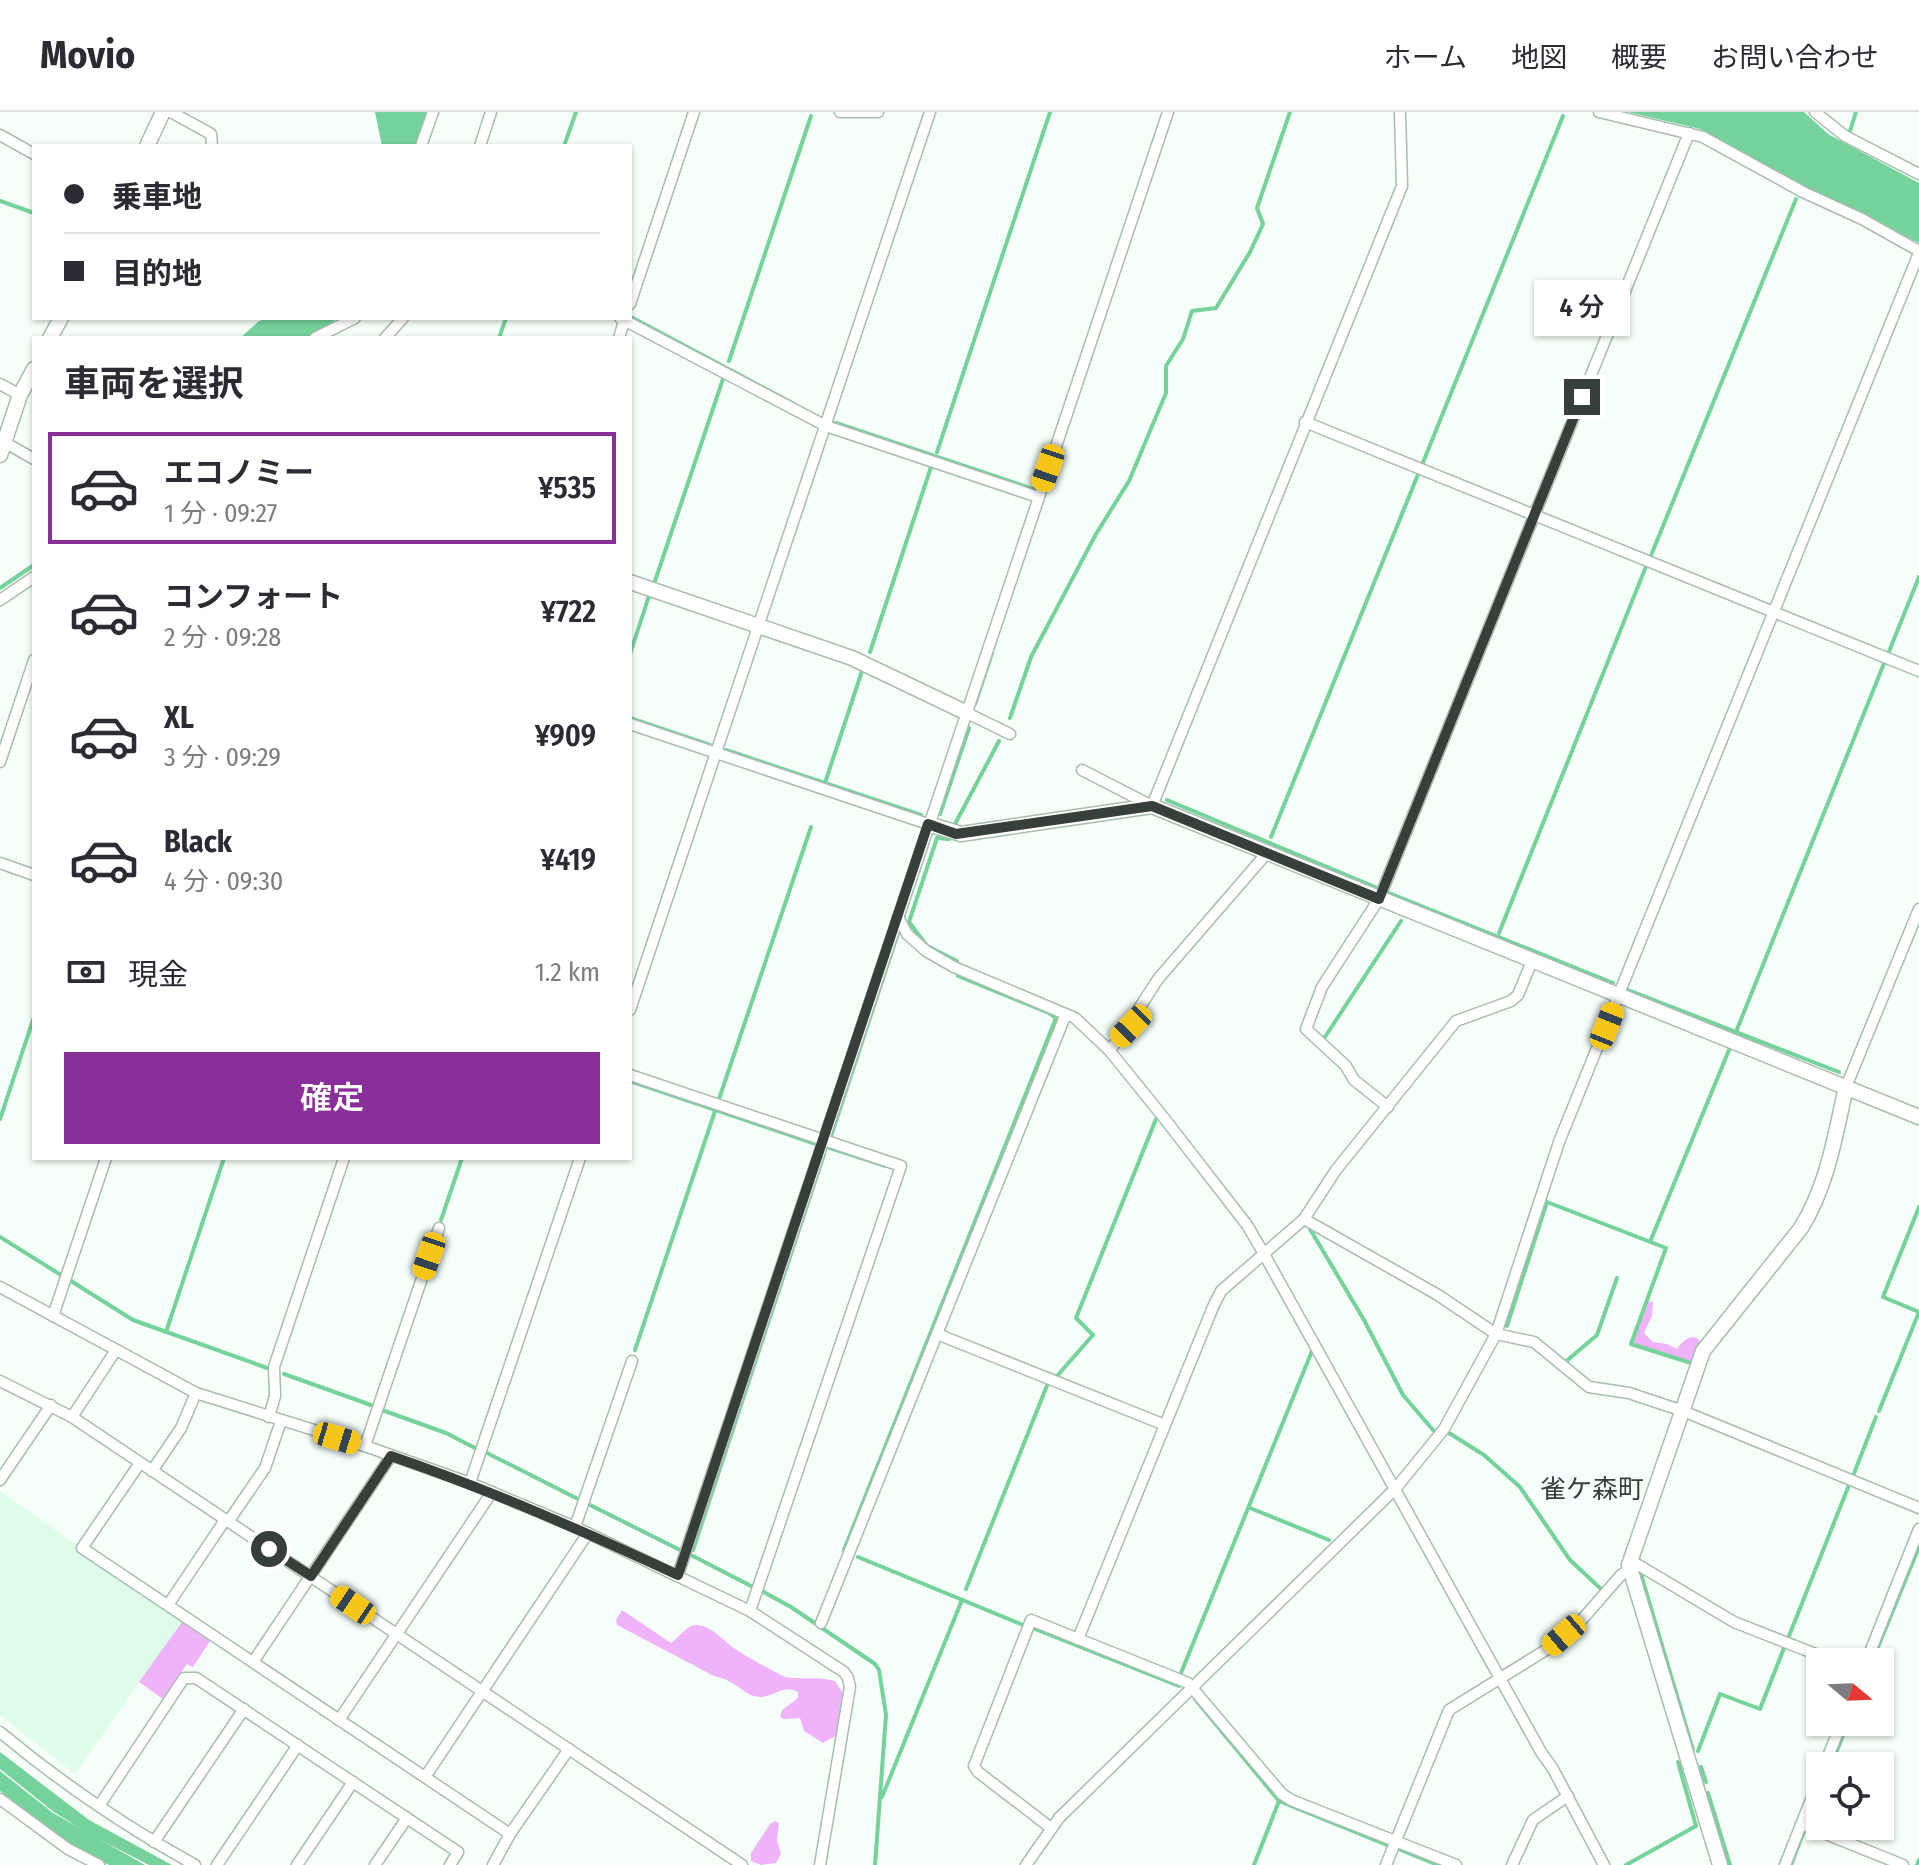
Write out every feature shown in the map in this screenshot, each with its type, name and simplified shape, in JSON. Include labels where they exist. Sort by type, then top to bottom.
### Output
[{"type":"street","points":[[148,144],[163,112]]},
{"type":"street","points":[[171,112],[211,134],[212,144]]},
{"type":"street","points":[[422,144],[433,112]]},
{"type":"street","points":[[481,144],[491,112]]},
{"type":"street","points":[[632,298],[694,112]]},
{"type":"street","points":[[840,112],[878,112]]},
{"type":"street","points":[[632,1004],[930,112]]},
{"type":"street","points":[[678,1575],[1168,112]]},
{"type":"street","points":[[1152,806],[1402,186],[1400,112]]},
{"type":"street","points":[[1026,1865],[1051,1828],[1396,1488],[1444,1429],[1496,1334],[1559,1142],[1919,252],[1703,137],[1599,112]]},
{"type":"street","points":[[1815,112],[1845,136],[1919,174]]},
{"type":"street","points":[[1388,1107],[1354,1080],[1346,1066],[1306,1029],[1322,987],[1379,899],[1689,133]]},
{"type":"street","points":[[0,135],[32,153]]},
{"type":"street","points":[[319,336],[351,320]]},
{"type":"street","points":[[387,336],[401,320]]},
{"type":"street","points":[[625,320],[826,426],[1038,497]]},
{"type":"street","points":[[32,373],[3,440],[32,458]]},
{"type":"street","points":[[0,384],[20,395]]},
{"type":"street","points":[[1305,422],[1919,671]]},
{"type":"street","points":[[0,600],[32,578]]},
{"type":"street","points":[[632,583],[852,658],[1010,734]]},
{"type":"street","points":[[0,762],[32,666]]},
{"type":"street","points":[[632,725],[956,834],[1152,806]]},
{"type":"street","points":[[1082,770],[1152,806],[1919,1117]]},
{"type":"street","points":[[1109,1050],[1131,1026],[1158,979],[1267,853]]},
{"type":"street","points":[[0,863],[32,874]]},
{"type":"street","points":[[1386,1865],[1449,1710],[1559,1639],[1580,1622],[1630,1565],[1707,1344],[1801,1228],[1823,1187],[1846,1087],[1919,909]]},
{"type":"street","points":[[898,917],[907,934],[926,951],[945,962],[1075,1018],[1109,1050],[1247,1225],[1604,1865]]},
{"type":"street","points":[[1078,1639],[1221,1291],[1304,1219],[1336,1170],[1456,1021],[1511,1001],[1518,995],[1532,961]]},
{"type":"street","points":[[821,1623],[1066,1014]]},
{"type":"street","points":[[632,1076],[901,1166],[750,1611]]},
{"type":"street","points":[[53,1316],[105,1160]]},
{"type":"street","points":[[269,1417],[277,1381],[274,1367],[343,1160]]},
{"type":"street","points":[[470,1483],[579,1160]]},
{"type":"street","points":[[1304,1219],[1438,1295],[1496,1334],[1534,1342],[1589,1387],[1629,1393],[1683,1411],[1919,1508]]},
{"type":"street","points":[[365,1446],[439,1228]]},
{"type":"street","points":[[2,1291],[196,1393],[470,1483],[575,1527],[750,1611],[844,1672],[848,1678],[848,1698],[820,1865]]},
{"type":"street","points":[[937,1334],[1165,1425]]},
{"type":"street","points":[[72,1417],[116,1350]]},
{"type":"street","points":[[575,1527],[632,1361]]},
{"type":"street","points":[[0,1381],[72,1417],[739,1864]]},
{"type":"street","points":[[152,1471],[181,1428],[196,1393]]},
{"type":"street","points":[[0,1480],[51,1405]]},
{"type":"street","points":[[168,1605],[265,1468],[281,1421]]},
{"type":"street","points":[[253,1662],[391,1456]]},
{"type":"street","points":[[140,1463],[82,1548],[510,1834]]},
{"type":"street","points":[[339,1720],[492,1492]]},
{"type":"street","points":[[1872,1648],[1919,1529]]},
{"type":"street","points":[[425,1777],[588,1533]]},
{"type":"street","points":[[1630,1565],[1734,1622],[1806,1650]]},
{"type":"street","points":[[1630,1565],[1720,1865]]},
{"type":"street","points":[[1051,1828],[974,1766],[1031,1620],[1192,1687],[1282,1794],[1456,1865]]},
{"type":"street","points":[[99,1806],[184,1678],[196,1678],[458,1852],[450,1865]]},
{"type":"street","points":[[154,1842],[244,1709]]},
{"type":"street","points":[[0,1732],[99,1806],[195,1865]]},
{"type":"street","points":[[217,1865],[298,1745]]},
{"type":"street","points":[[493,1865],[510,1834],[569,1749]]},
{"type":"street","points":[[297,1865],[353,1782]]},
{"type":"street","points":[[1512,1865],[1533,1820],[1568,1796]]},
{"type":"street","points":[[0,1799],[68,1849],[99,1865]]},
{"type":"street","points":[[1785,1865],[1806,1812]]},
{"type":"street","points":[[375,1865],[407,1818]]},
{"type":"street","points":[[1801,1824],[1903,1865]]},
{"type":"shaded area","points":[[375,112],[428,112],[418,144],[382,144]]},
{"type":"shaded area","points":[[1628,112],[1804,112],[1828,134],[1919,183],[1919,243],[1803,186],[1700,129]]},
{"type":"shaded area","points":[[336,320],[309,336],[242,336],[259,321]]},
{"type":"shaded area","points":[[1649,1301],[1653,1302],[1652,1316],[1644,1333],[1653,1342],[1677,1349],[1688,1338],[1697,1338],[1700,1342],[1693,1362],[1633,1343]]},
{"type":"shaded area","points":[[0,1491],[183,1620],[75,1774],[0,1715]]},
{"type":"shaded area","points":[[622,1610],[671,1643],[689,1628],[700,1625],[783,1676],[835,1681],[844,1695],[837,1735],[823,1743],[804,1731],[800,1718],[783,1719],[780,1716],[782,1710],[798,1698],[798,1692],[784,1690],[761,1697],[749,1694],[728,1680],[714,1676],[617,1625],[616,1620]]},
{"type":"shaded area","points":[[182,1622],[210,1641],[193,1667],[187,1664],[163,1699],[139,1682]]},
{"type":"shaded area","points":[[0,1752],[89,1820],[172,1865],[149,1865],[54,1812],[0,1769]]},
{"type":"shaded area","points":[[0,1771],[53,1813],[145,1865],[109,1865],[71,1844],[0,1791]]},
{"type":"shaded area","points":[[775,1821],[779,1823],[777,1840],[781,1854],[776,1863],[761,1865],[751,1861],[751,1853]]},
{"type":"waterway","points":[[565,144],[576,112]]},
{"type":"waterway","points":[[937,452],[1050,112]]},
{"type":"waterway","points":[[1010,718],[1031,657],[1096,534],[1129,481],[1166,393],[1166,366],[1183,339],[1192,311],[1216,308],[1263,224],[1257,208],[1290,112]]},
{"type":"waterway","points":[[1850,131],[1856,112]]},
{"type":"waterway","points":[[729,361],[811,116]]},
{"type":"waterway","points":[[1422,465],[1563,116]]},
{"type":"waterway","points":[[1650,558],[1796,199]]},
{"type":"waterway","points":[[0,201],[32,212]]},
{"type":"waterway","points":[[632,318],[794,404]]},
{"type":"waterway","points":[[500,336],[505,320]]},
{"type":"waterway","points":[[655,581],[723,379]]},
{"type":"waterway","points":[[836,423],[1036,490]]},
{"type":"waterway","points":[[870,652],[931,467]]},
{"type":"waterway","points":[[1271,837],[1419,472]]},
{"type":"waterway","points":[[1499,933],[1647,564]]},
{"type":"waterway","points":[[0,588],[32,566]]},
{"type":"waterway","points":[[1888,654],[1919,577]]},
{"type":"waterway","points":[[632,648],[649,596]]},
{"type":"waterway","points":[[975,704],[992,653]]},
{"type":"waterway","points":[[1736,1032],[1885,661]]},
{"type":"waterway","points":[[825,783],[862,671]]},
{"type":"waterway","points":[[632,719],[710,745]]},
{"type":"waterway","points":[[940,814],[969,728]]},
{"type":"waterway","points":[[955,824],[999,741]]},
{"type":"waterway","points":[[726,750],[921,815]]},
{"type":"waterway","points":[[1167,800],[1375,887]]},
{"type":"waterway","points":[[719,1099],[811,827]]},
{"type":"waterway","points":[[949,839],[937,838],[909,922],[927,946],[957,961]]},
{"type":"waterway","points":[[1389,893],[1613,983]]},
{"type":"waterway","points":[[1323,1040],[1401,921]]},
{"type":"waterway","points":[[831,1136],[898,933]]},
{"type":"waterway","points":[[844,1550],[1056,1018],[958,976]]},
{"type":"waterway","points":[[1628,990],[1839,1072]]},
{"type":"waterway","points":[[0,1119],[32,1023]]},
{"type":"waterway","points":[[1650,1242],[1729,1050]]},
{"type":"waterway","points":[[632,1082],[816,1144]]},
{"type":"waterway","points":[[635,1350],[715,1111]]},
{"type":"waterway","points":[[1057,1376],[1093,1335],[1076,1318],[1156,1119]]},
{"type":"waterway","points":[[827,1147],[886,1166]]},
{"type":"waterway","points":[[693,1550],[824,1154]]},
{"type":"waterway","points":[[166,1332],[223,1160]]},
{"type":"waterway","points":[[441,1220],[461,1160]]},
{"type":"waterway","points":[[1507,1326],[1547,1202],[1666,1248],[1631,1344],[1691,1363]]},
{"type":"waterway","points":[[1879,1411],[1919,1312],[1883,1297],[1919,1207]]},
{"type":"waterway","points":[[1310,1229],[1364,1320],[1403,1395],[1433,1430]]},
{"type":"waterway","points":[[0,1237],[61,1275]]},
{"type":"waterway","points":[[1563,1364],[1597,1335],[1617,1278]]},
{"type":"waterway","points":[[71,1281],[133,1320],[270,1369]]},
{"type":"waterway","points":[[1181,1673],[1312,1351]]},
{"type":"waterway","points":[[284,1374],[371,1405]]},
{"type":"waterway","points":[[966,1589],[1048,1383]]},
{"type":"waterway","points":[[382,1410],[446,1433],[475,1448]]},
{"type":"waterway","points":[[1853,1476],[1876,1417]]},
{"type":"waterway","points":[[1449,1433],[1484,1455],[1520,1487],[1570,1560],[1601,1589]]},
{"type":"waterway","points":[[487,1453],[580,1500]]},
{"type":"waterway","points":[[1789,1636],[1849,1485]]},
{"type":"waterway","points":[[590,1505],[682,1551]]},
{"type":"waterway","points":[[1250,1508],[1329,1540]]},
{"type":"waterway","points":[[1878,1647],[1919,1547]]},
{"type":"waterway","points":[[689,1554],[753,1587]]},
{"type":"waterway","points":[[858,1557],[1023,1625]]},
{"type":"waterway","points":[[1640,1571],[1693,1750]]},
{"type":"waterway","points":[[760,1590],[791,1607],[875,1664],[879,1670],[886,1715],[875,1865]]},
{"type":"waterway","points":[[882,1797],[962,1600]]},
{"type":"waterway","points":[[1035,1629],[1179,1686]]},
{"type":"waterway","points":[[1698,1751],[1720,1694],[1760,1709],[1784,1648]]},
{"type":"waterway","points":[[1195,1699],[1279,1801],[1387,1845]]},
{"type":"waterway","points":[[1836,1752],[1843,1736]]},
{"type":"waterway","points":[[1626,1865],[1696,1826],[1678,1762]]},
{"type":"waterway","points":[[1701,1767],[1706,1782]]},
{"type":"waterway","points":[[1708,1793],[1730,1865]]},
{"type":"waterway","points":[[1254,1865],[1279,1801]]},
{"type":"waterway","points":[[1791,1865],[1804,1831]]},
{"type":"waterway","points":[[1396,1848],[1438,1865]]},
{"type":"waterway","points":[[1917,1865],[1919,1860]]},
{"type":"district","name":"雀ケ森町","points":[[1592,1489]]},
{"type":"route","points":[[269,1549],[311,1576],[391,1456],[470,1483],[678,1575],[928,824],[956,834],[1152,806],[1379,899],[1582,397]]}]
